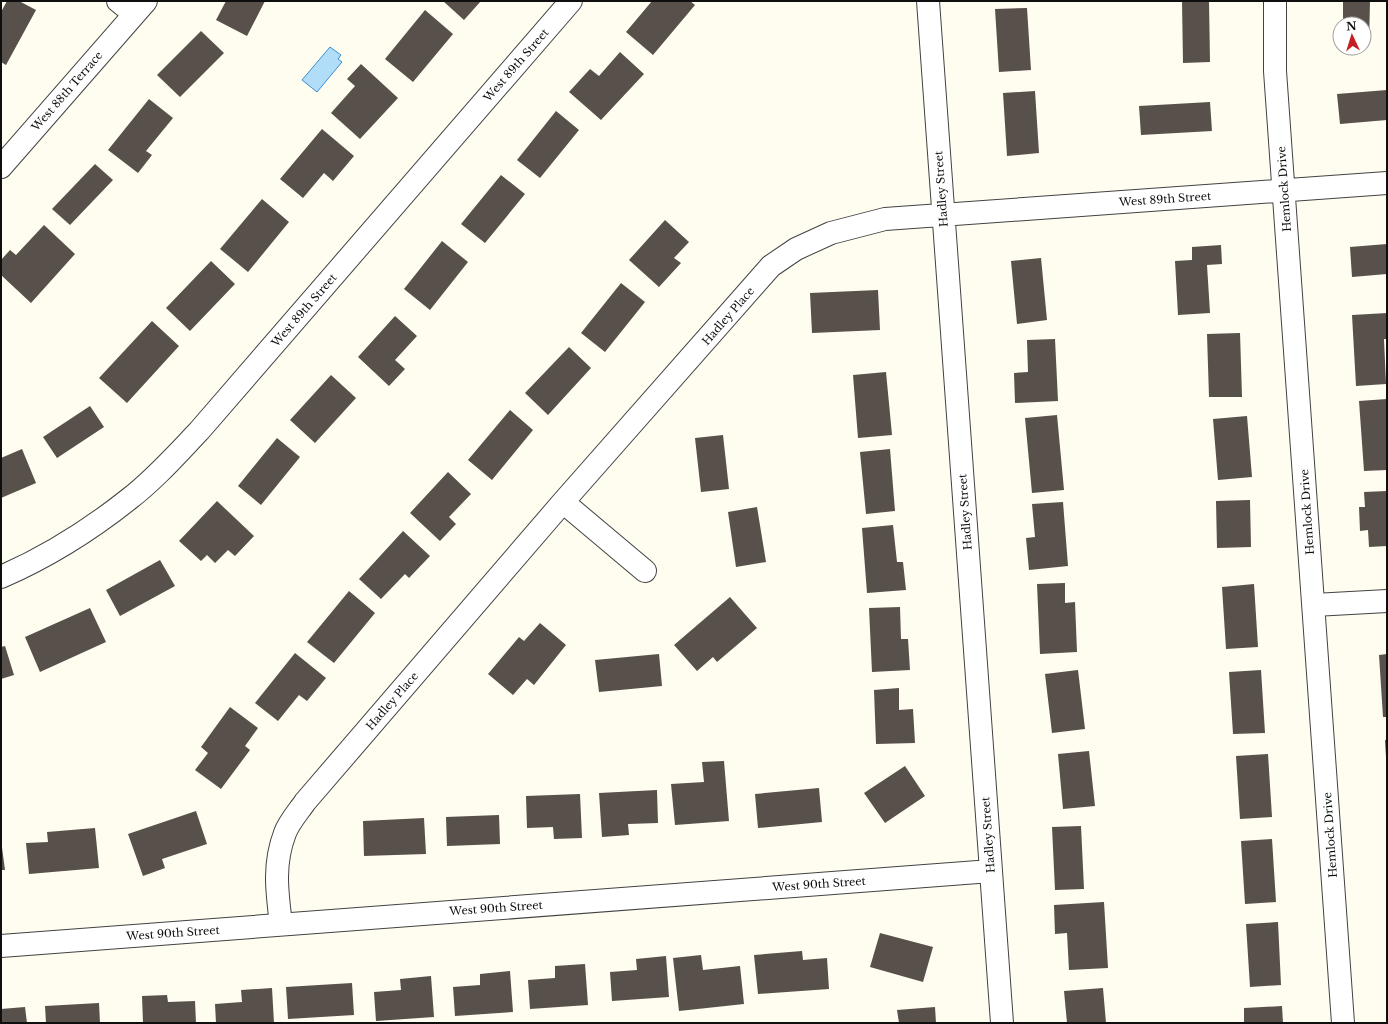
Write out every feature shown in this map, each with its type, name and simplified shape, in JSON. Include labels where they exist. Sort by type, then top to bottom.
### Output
[{"type":"street","name":"West 89th Street","points":[[1,576],[20,568],[76,537],[129,499],[154,477],[200,431],[571,1]]},
{"type":"street","name":"Hadley Street","points":[[928,1],[1002,1023]]},
{"type":"street","name":"Hemlock Drive","points":[[1275,1],[1275,71],[1343,1023]]},
{"type":"street","name":"West 88th Terrace","points":[[1,167],[133,6]]},
{"type":"street","name":"West 89th Street","points":[[943,215],[1387,183]]},
{"type":"street","name":"Hadley Place","points":[[281,924],[276,862],[286,832],[305,802],[564,502],[772,266],[796,249],[831,233],[885,219],[943,215]]},
{"type":"street","points":[[564,502],[645,571]]},
{"type":"street","points":[[1314,605],[1387,601]]},
{"type":"street","name":"West 90th Street","points":[[1,946],[991,871]]},
{"type":"water","points":[[330,47],[341,55],[338,59],[342,62],[317,92],[302,80]]},
{"type":"building","points":[[7,1],[19,1],[36,10],[6,65],[1,62],[1,12]]},
{"type":"building","points":[[226,1],[265,1],[247,36],[216,20]]},
{"type":"building","points":[[443,1],[481,1],[464,20]]},
{"type":"building","points":[[652,1],[690,1],[695,5],[653,55],[626,32]]},
{"type":"building","points":[[1182,1],[1209,1],[1210,62],[1183,63]]},
{"type":"building","points":[[1343,1],[1370,1],[1370,16],[1343,16]]},
{"type":"building","points":[[1027,8],[1031,70],[999,72],[995,9]]},
{"type":"building","points":[[425,10],[453,34],[413,82],[385,59]]},
{"type":"building","points":[[201,31],[224,53],[180,97],[157,75]]},
{"type":"building","points":[[620,52],[644,74],[601,120],[569,92],[590,69],[599,76]]},
{"type":"building","points":[[361,64],[398,98],[360,139],[331,113],[355,86],[347,79]]},
{"type":"building","points":[[1387,90],[1387,120],[1340,124],[1337,94]]},
{"type":"building","points":[[1035,91],[1039,153],[1007,156],[1003,93]]},
{"type":"building","points":[[149,99],[173,118],[146,151],[152,155],[138,173],[108,150]]},
{"type":"building","points":[[1210,102],[1212,131],[1141,135],[1139,106]]},
{"type":"building","points":[[556,111],[579,130],[540,178],[517,160]]},
{"type":"building","points":[[322,129],[354,156],[333,181],[324,173],[303,198],[280,179]]},
{"type":"building","points":[[95,164],[113,180],[70,225],[52,209]]},
{"type":"building","points":[[501,175],[525,194],[485,243],[461,224]]},
{"type":"building","points":[[262,199],[289,222],[248,272],[220,249]]},
{"type":"building","points":[[665,220],[689,242],[674,258],[681,263],[659,287],[629,260]]},
{"type":"building","points":[[44,225],[75,254],[31,303],[1,275],[1,260],[10,250],[16,255]]},
{"type":"building","points":[[442,241],[468,262],[430,310],[404,289]]},
{"type":"building","points":[[1387,244],[1387,274],[1352,277],[1350,247]]},
{"type":"building","points":[[1221,245],[1222,264],[1207,265],[1210,313],[1178,315],[1175,261],[1192,260],[1192,247]]},
{"type":"building","points":[[1041,258],[1047,320],[1017,324],[1011,261]]},
{"type":"building","points":[[211,261],[235,284],[190,331],[166,308]]},
{"type":"building","points":[[621,283],[645,302],[605,352],[581,333]]},
{"type":"building","points":[[878,290],[880,330],[812,333],[810,293]]},
{"type":"building","points":[[1387,313],[1387,339],[1384,339],[1386,384],[1356,386],[1352,315]]},
{"type":"building","points":[[395,316],[417,336],[395,360],[405,369],[389,386],[358,357]]},
{"type":"building","points":[[152,321],[179,346],[127,403],[99,378]]},
{"type":"building","points":[[1240,333],[1242,397],[1209,397],[1207,334]]},
{"type":"building","points":[[1055,339],[1058,401],[1015,403],[1014,373],[1028,372],[1027,340]]},
{"type":"building","points":[[569,347],[591,368],[548,415],[525,393]]},
{"type":"building","points":[[886,372],[892,435],[858,438],[853,375]]},
{"type":"building","points":[[331,375],[356,398],[315,443],[290,420]]},
{"type":"building","points":[[1387,399],[1387,470],[1364,471],[1359,401]]},
{"type":"building","points":[[90,406],[104,427],[57,458],[43,437]]},
{"type":"building","points":[[510,410],[533,430],[492,480],[468,460]]},
{"type":"building","points":[[1057,415],[1064,490],[1032,493],[1025,418]]},
{"type":"building","points":[[1247,416],[1252,477],[1218,480],[1213,419]]},
{"type":"building","points":[[723,435],[729,489],[701,492],[695,438]]},
{"type":"building","points":[[277,438],[300,457],[261,505],[238,486]]},
{"type":"building","points":[[22,449],[36,483],[1,498],[1,458]]},
{"type":"building","points":[[890,449],[895,511],[866,514],[860,452]]},
{"type":"building","points":[[448,472],[471,494],[449,517],[456,524],[440,541],[410,513]]},
{"type":"building","points":[[1387,491],[1387,546],[1369,547],[1368,530],[1360,531],[1359,507],[1365,507],[1364,492]]},
{"type":"building","points":[[1250,500],[1251,547],[1217,548],[1216,501]]},
{"type":"building","points":[[217,501],[254,536],[235,556],[228,550],[215,563],[207,555],[201,561],[179,541]]},
{"type":"building","points":[[1063,502],[1068,566],[1029,570],[1026,538],[1035,537],[1032,504]]},
{"type":"building","points":[[757,507],[766,562],[736,567],[728,512]]},
{"type":"building","points":[[893,525],[897,562],[903,562],[906,590],[867,593],[862,528]]},
{"type":"building","points":[[403,531],[430,556],[409,578],[405,574],[381,599],[359,579]]},
{"type":"building","points":[[160,560],[175,586],[120,616],[106,590]]},
{"type":"building","points":[[1065,583],[1065,603],[1075,602],[1077,652],[1040,654],[1037,584]]},
{"type":"building","points":[[1254,584],[1258,647],[1226,649],[1222,587]]},
{"type":"building","points":[[349,591],[375,613],[334,663],[307,642]]},
{"type":"building","points":[[730,597],[757,628],[717,662],[713,657],[697,671],[674,645]]},
{"type":"building","points":[[900,607],[901,639],[908,639],[910,670],[872,672],[869,608]]},
{"type":"building","points":[[90,608],[106,642],[40,672],[25,637]]},
{"type":"building","points":[[540,623],[566,645],[534,685],[527,679],[513,695],[488,674],[519,637],[524,641]]},
{"type":"building","points":[[5,646],[14,675],[1,679],[1,647]]},
{"type":"building","points":[[295,653],[326,678],[307,701],[299,695],[278,721],[255,703]]},
{"type":"building","points":[[659,654],[662,686],[599,692],[595,660]]},
{"type":"building","points":[[1387,654],[1387,717],[1383,717],[1379,655]]},
{"type":"building","points":[[1078,670],[1085,729],[1052,733],[1045,674]]},
{"type":"building","points":[[1261,670],[1265,733],[1233,734],[1229,672]]},
{"type":"building","points":[[899,688],[899,710],[913,709],[915,743],[876,744],[874,690]]},
{"type":"building","points":[[230,707],[258,728],[245,746],[250,750],[221,789],[195,770],[208,753],[201,747]]},
{"type":"building","points":[[1385,740],[1387,740],[1387,757],[1386,757]]},
{"type":"building","points":[[1089,751],[1095,806],[1063,809],[1058,754]]},
{"type":"building","points":[[1268,754],[1272,817],[1240,819],[1236,756]]},
{"type":"building","points":[[724,761],[729,821],[675,825],[671,784],[704,782],[702,762]]},
{"type":"building","points":[[905,766],[925,796],[885,823],[864,793]]},
{"type":"building","points":[[819,788],[822,822],[758,828],[755,794]]},
{"type":"building","points":[[657,790],[658,823],[628,824],[629,835],[602,837],[599,793]]},
{"type":"building","points":[[580,794],[582,838],[554,839],[553,827],[527,828],[526,796]]},
{"type":"building","points":[[196,811],[207,844],[162,859],[165,868],[143,876],[128,834]]},
{"type":"building","points":[[499,815],[500,844],[447,846],[446,817]]},
{"type":"building","points":[[424,818],[426,854],[364,856],[363,821]]},
{"type":"building","points":[[1081,826],[1084,889],[1055,890],[1052,827]]},
{"type":"building","points":[[95,828],[99,868],[29,874],[26,843],[48,842],[47,832]]},
{"type":"building","points":[[1272,839],[1276,902],[1245,904],[1241,841]]},
{"type":"building","points":[[1,840],[5,870],[1,870]]},
{"type":"building","points":[[1104,902],[1108,968],[1069,970],[1067,933],[1055,934],[1054,905]]},
{"type":"building","points":[[1278,922],[1281,985],[1250,987],[1246,924]]},
{"type":"building","points":[[880,933],[933,947],[923,982],[870,967]]},
{"type":"building","points":[[802,951],[803,960],[827,958],[829,989],[758,994],[754,955]]},
{"type":"building","points":[[701,955],[703,970],[740,966],[744,1004],[679,1011],[673,958]]},
{"type":"building","points":[[666,956],[669,997],[612,1001],[610,972],[637,970],[636,959]]},
{"type":"building","points":[[585,964],[588,1005],[530,1009],[528,980],[555,978],[555,966]]},
{"type":"building","points":[[510,971],[513,1012],[455,1016],[453,987],[480,985],[480,974]]},
{"type":"building","points":[[431,976],[434,1017],[376,1021],[374,992],[401,990],[400,979]]},
{"type":"building","points":[[352,983],[354,1015],[288,1019],[286,987]]},
{"type":"building","points":[[272,988],[274,1023],[216,1023],[215,1004],[242,1002],[241,990]]},
{"type":"building","points":[[1103,988],[1106,1023],[1067,1023],[1064,991]]},
{"type":"building","points":[[167,995],[168,1002],[195,1001],[196,1023],[143,1023],[142,996]]},
{"type":"building","points":[[99,1003],[100,1023],[46,1023],[45,1006]]},
{"type":"building","points":[[1282,1006],[1283,1023],[1244,1023],[1244,1008]]},
{"type":"building","points":[[25,1007],[27,1023],[1,1023],[1,1009]]},
{"type":"building","points":[[935,1007],[936,1023],[899,1023],[897,1010]]}]
